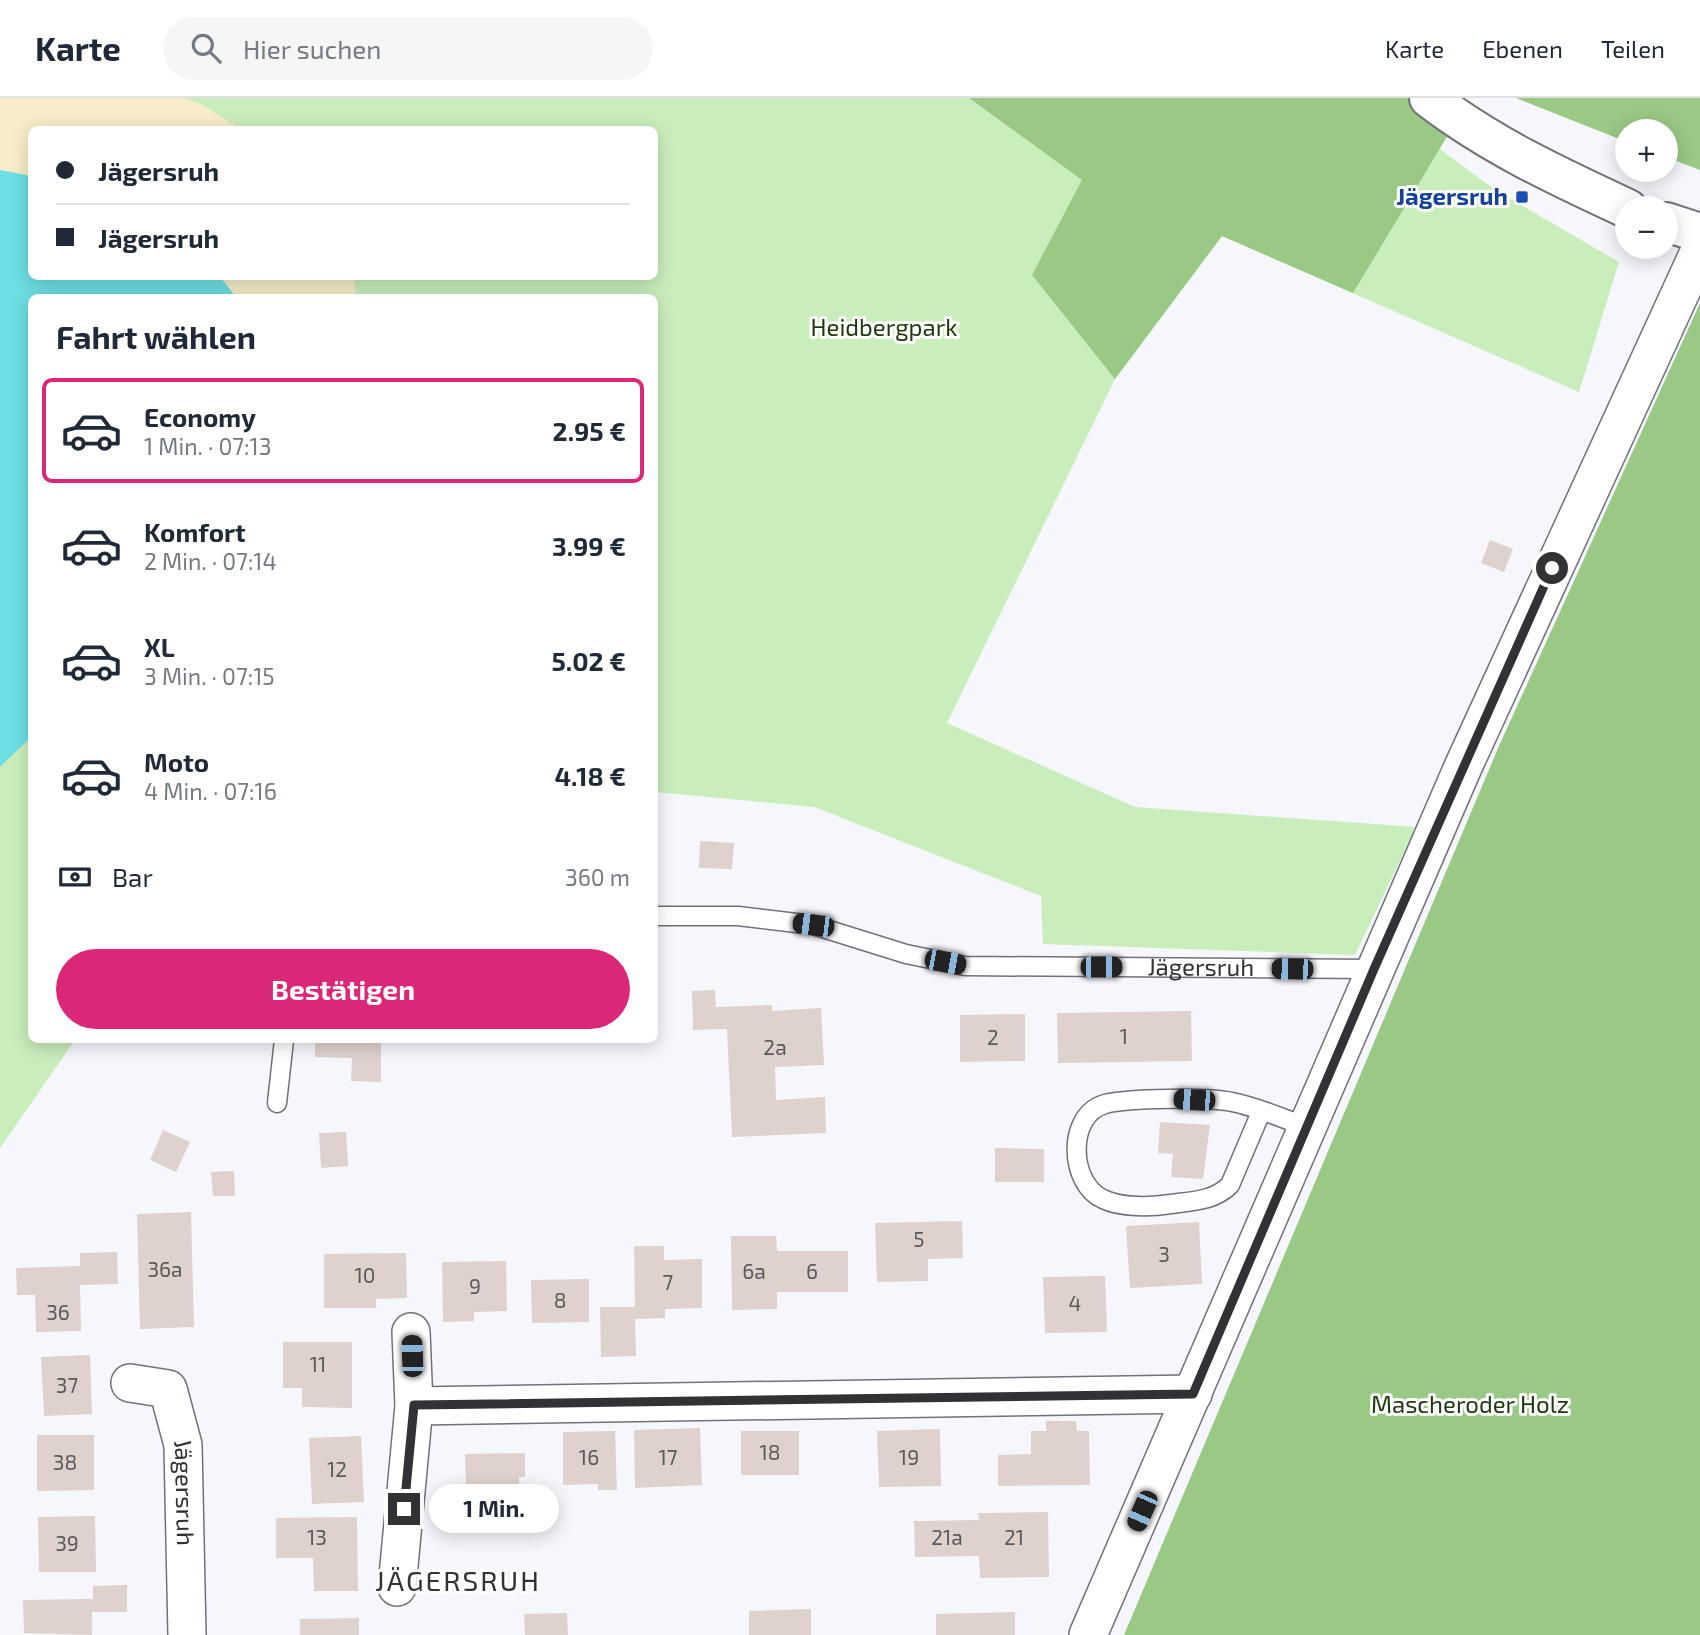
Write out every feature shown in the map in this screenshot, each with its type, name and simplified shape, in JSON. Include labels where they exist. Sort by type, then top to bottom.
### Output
[{"type":"main road","points":[[1429,98],[1457,120],[1543,170],[1615,203]]},
{"type":"main road","points":[[1678,226],[1700,233]]},
{"type":"street","points":[[1088,1635],[1374,969],[1529,617],[1669,323],[1700,250]]},
{"type":"street","points":[[397,1587],[414,1405],[411,1332]]},
{"type":"street","name":"Jägersruh","points":[[130,1383],[168,1389],[183,1445],[187,1635]]},
{"type":"street","points":[[414,1405],[1193,1394]]},
{"type":"lane","name":"Jägersruh","points":[[658,916],[738,916],[813,925],[906,954],[965,965],[1374,969]]},
{"type":"lane","points":[[277,1103],[284,1043]]},
{"type":"lane","points":[[1262,1112],[1230,1185],[1221,1194],[1204,1200],[1161,1206],[1114,1203],[1100,1198],[1085,1183],[1076,1157],[1078,1134],[1086,1115],[1104,1104],[1175,1099],[1220,1101],[1262,1112],[1308,1127]]},
{"type":"green space","name":"Heidbergpark","points":[[0,98],[1370,98],[1497,191],[1619,262],[1579,392],[1222,236],[1115,379],[947,723],[1135,807],[1416,827],[1355,955],[1043,944],[1041,896],[814,807],[658,792],[658,294],[28,294],[28,1043],[73,1043],[0,1148]]},
{"type":"green space","points":[[969,98],[1429,98],[1457,120],[1353,293],[1222,236],[1115,379],[1032,275],[1082,180]]},
{"type":"green space","points":[[1516,98],[1700,98],[1700,170],[1678,162],[1678,119],[1615,119],[1615,137]]},
{"type":"green space","name":"Mascheroder Holz","points":[[1700,303],[1700,1635],[1124,1635],[1499,746]]},
{"type":"sand","points":[[0,98],[184,98],[201,104],[236,126],[28,126],[28,175],[0,170]]},
{"type":"sand","points":[[222,280],[354,280],[356,294],[234,294]]},
{"type":"water","points":[[0,170],[28,175],[28,280],[222,280],[234,294],[28,294],[28,740],[0,767]]},
{"type":"building","points":[[1490,540],[1513,549],[1504,572],[1481,563]]},
{"type":"building","points":[[700,841],[734,843],[732,869],[699,868]]},
{"type":"building","points":[[715,990],[716,1007],[772,1005],[772,1011],[821,1008],[824,1065],[775,1067],[776,1100],[825,1097],[826,1133],[732,1137],[727,1029],[693,1030],[692,991]]},
{"type":"building","points":[[1191,1011],[1192,1061],[1058,1063],[1057,1013]]},
{"type":"building","points":[[1025,1014],[1025,1061],[960,1062],[960,1015]]},
{"type":"building","points":[[315,1043],[381,1043],[381,1082],[351,1081],[352,1058],[315,1057]]},
{"type":"building","points":[[1160,1122],[1210,1125],[1203,1179],[1171,1177],[1173,1154],[1158,1153]]},
{"type":"building","points":[[163,1130],[190,1142],[176,1172],[150,1160]]},
{"type":"building","points":[[346,1132],[348,1166],[321,1168],[319,1133]]},
{"type":"building","points":[[995,1148],[1044,1149],[1044,1182],[995,1182]]},
{"type":"building","points":[[234,1171],[235,1196],[213,1196],[211,1172]]},
{"type":"building","points":[[191,1212],[194,1327],[140,1329],[137,1214]]},
{"type":"building","points":[[962,1221],[963,1258],[928,1259],[928,1281],[877,1282],[875,1223]]},
{"type":"building","points":[[1199,1222],[1202,1284],[1130,1288],[1126,1226]]},
{"type":"building","points":[[731,1236],[776,1236],[777,1251],[848,1251],[848,1292],[777,1292],[777,1309],[732,1310]]},
{"type":"building","points":[[634,1246],[664,1246],[664,1260],[702,1259],[702,1308],[665,1309],[665,1318],[635,1319],[636,1356],[601,1357],[600,1307],[635,1307]]},
{"type":"building","points":[[117,1252],[118,1284],[80,1285],[81,1331],[36,1332],[35,1295],[17,1295],[16,1268],[80,1266],[80,1253]]},
{"type":"building","points":[[406,1253],[407,1298],[376,1299],[376,1308],[324,1308],[324,1254]]},
{"type":"building","points":[[506,1261],[507,1311],[474,1312],[474,1321],[443,1322],[442,1262]]},
{"type":"building","points":[[1105,1276],[1107,1332],[1045,1333],[1043,1277]]},
{"type":"building","points":[[589,1279],[589,1322],[532,1323],[531,1280]]},
{"type":"building","points":[[283,1342],[352,1342],[352,1408],[302,1407],[302,1388],[283,1388]]},
{"type":"building","points":[[90,1355],[92,1414],[44,1416],[41,1357]]},
{"type":"building","points":[[1046,1421],[1076,1421],[1077,1431],[1089,1431],[1090,1485],[998,1486],[998,1455],[1031,1454],[1031,1431],[1046,1431]]},
{"type":"building","points":[[700,1428],[702,1485],[635,1488],[634,1430]]},
{"type":"building","points":[[940,1429],[941,1486],[879,1487],[877,1431]]},
{"type":"building","points":[[615,1431],[617,1490],[598,1490],[598,1484],[563,1485],[563,1432]]},
{"type":"building","points":[[741,1431],[799,1431],[799,1475],[741,1475]]},
{"type":"building","points":[[37,1435],[94,1435],[94,1490],[37,1491]]},
{"type":"building","points":[[361,1436],[364,1502],[312,1504],[309,1438]]},
{"type":"building","points":[[525,1453],[525,1477],[519,1477],[520,1520],[467,1521],[465,1454]]},
{"type":"building","points":[[1048,1512],[1049,1577],[980,1578],[979,1556],[915,1557],[914,1521],[979,1520],[978,1513]]},
{"type":"building","points":[[95,1516],[96,1572],[39,1572],[38,1517]]},
{"type":"building","points":[[357,1517],[358,1591],[314,1591],[313,1558],[276,1558],[276,1518]]},
{"type":"building","points":[[127,1585],[127,1612],[92,1612],[92,1635],[24,1633],[23,1600],[93,1599],[93,1586]]},
{"type":"building","points":[[811,1609],[811,1635],[749,1635],[749,1611]]},
{"type":"building","points":[[1015,1612],[1015,1635],[936,1635],[936,1614]]},
{"type":"building","points":[[567,1613],[568,1635],[525,1635],[524,1614]]},
{"type":"building","points":[[359,1618],[359,1635],[300,1635],[300,1619]]},
{"type":"place","name":"Jägersruh","points":[[1522,197]]},
{"type":"district","name":"JÄGERSRUH","points":[[458,1581]]},
{"type":"route","points":[[404,1509],[414,1405],[1193,1394],[1374,969],[1552,568]]}]
